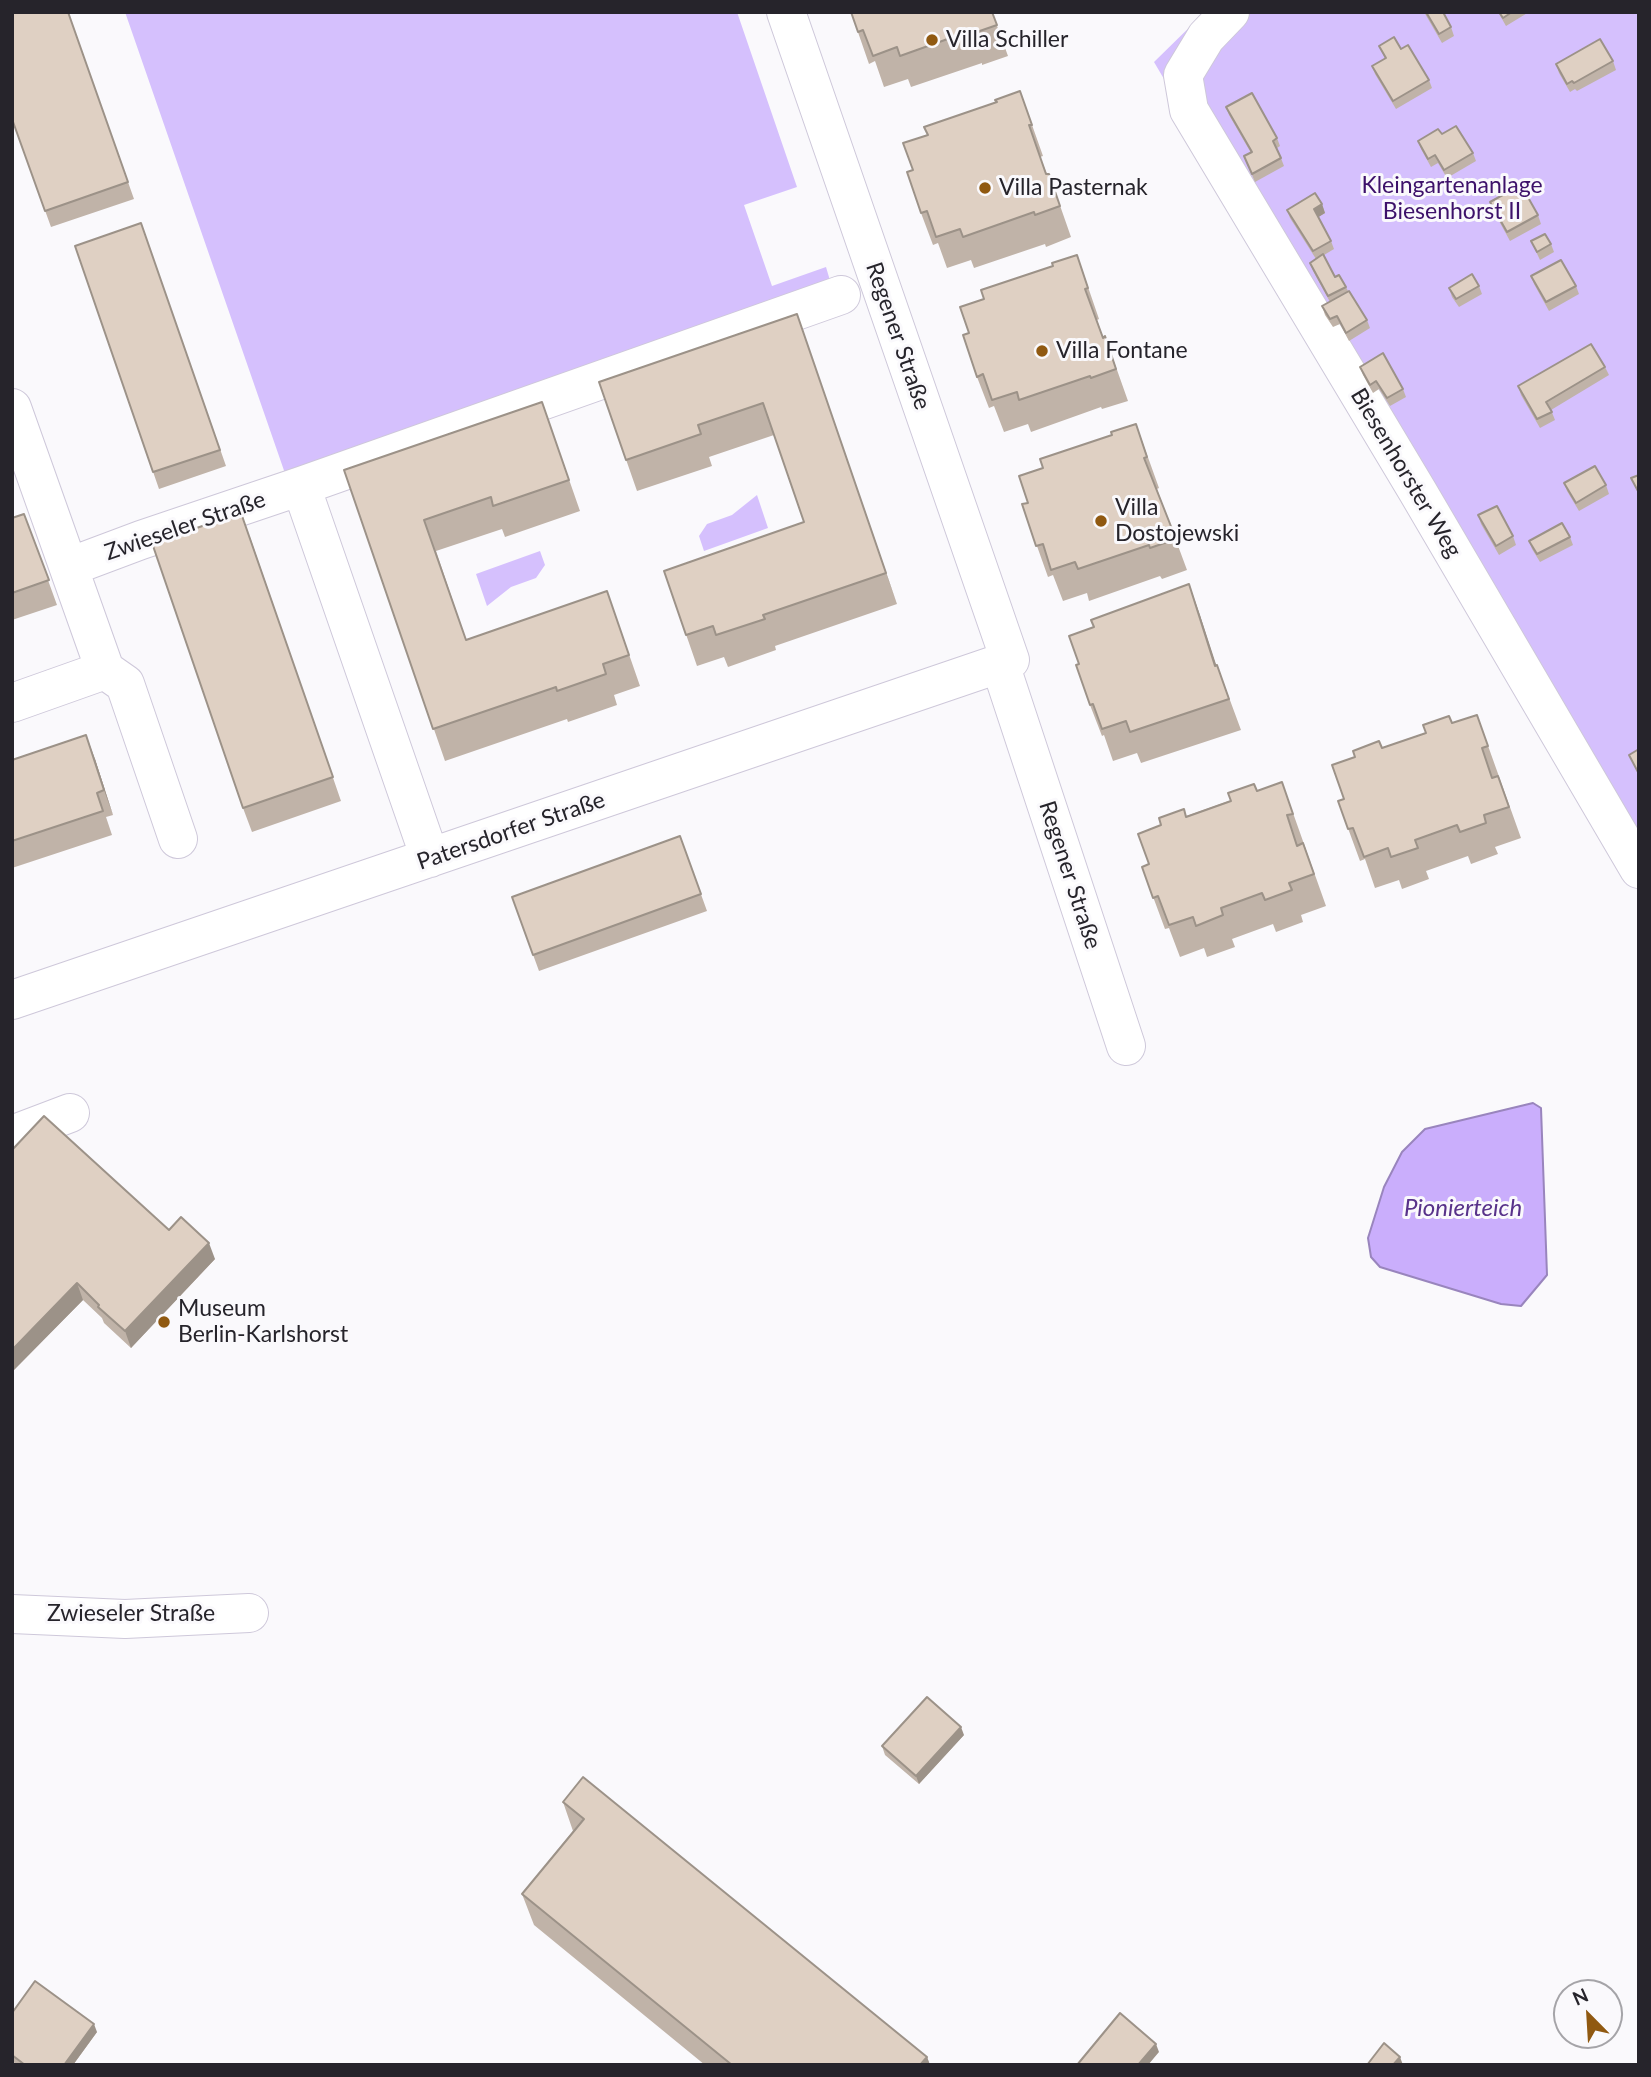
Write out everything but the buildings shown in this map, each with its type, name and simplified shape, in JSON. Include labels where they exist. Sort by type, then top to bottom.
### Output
[{"type":"street","name":"Regener Straße","points":[[786,12],[1005,662],[1126,1046]]},
{"type":"street","name":"Biesenhorster Weg","points":[[1230,12],[1206,37],[1183,75],[1189,110],[1425,503],[1639,869]]},
{"type":"street","name":"Zwieseler Straße","points":[[69,567],[841,295]]},
{"type":"street","points":[[12,408],[105,670],[125,684],[178,839]]},
{"type":"street","points":[[301,486],[430,858]]},
{"type":"street","name":"Patersdorfer Straße","points":[[12,1000],[1005,662]]},
{"type":"street","points":[[12,703],[105,670]]},
{"type":"street","points":[[12,1135],[71,1113]]},
{"type":"street","name":"Zwieseler Straße","points":[[12,1614],[133,1619],[249,1613]]},
{"type":"green space","points":[[125,12],[737,12],[797,187],[744,205],[772,286],[826,267],[834,294],[288,482]]},
{"type":"green space","name":"Kleingartenanlage Biesenhorst II","points":[[1205,12],[1639,12],[1639,887],[1154,62]]},
{"type":"green space","points":[[757,495],[768,528],[704,551],[699,536],[707,524],[732,515]]},
{"type":"green space","points":[[540,551],[545,565],[536,578],[511,587],[487,606],[476,574]]},
{"type":"water","name":"Pionierteich","points":[[1533,1103],[1541,1108],[1547,1275],[1521,1306],[1501,1304],[1380,1267],[1371,1257],[1368,1238],[1384,1187],[1402,1152],[1425,1129]]},
{"type":"place","name":"Villa Schiller","points":[[932,40]]},
{"type":"place","name":"Villa Pasternak","points":[[985,188]]},
{"type":"place","name":"Villa Fontane","points":[[1042,351]]},
{"type":"place","name":"Villa Dostojewski","points":[[1101,521]]},
{"type":"place","name":"Museum Berlin-Karlshorst","points":[[164,1322]]}]
